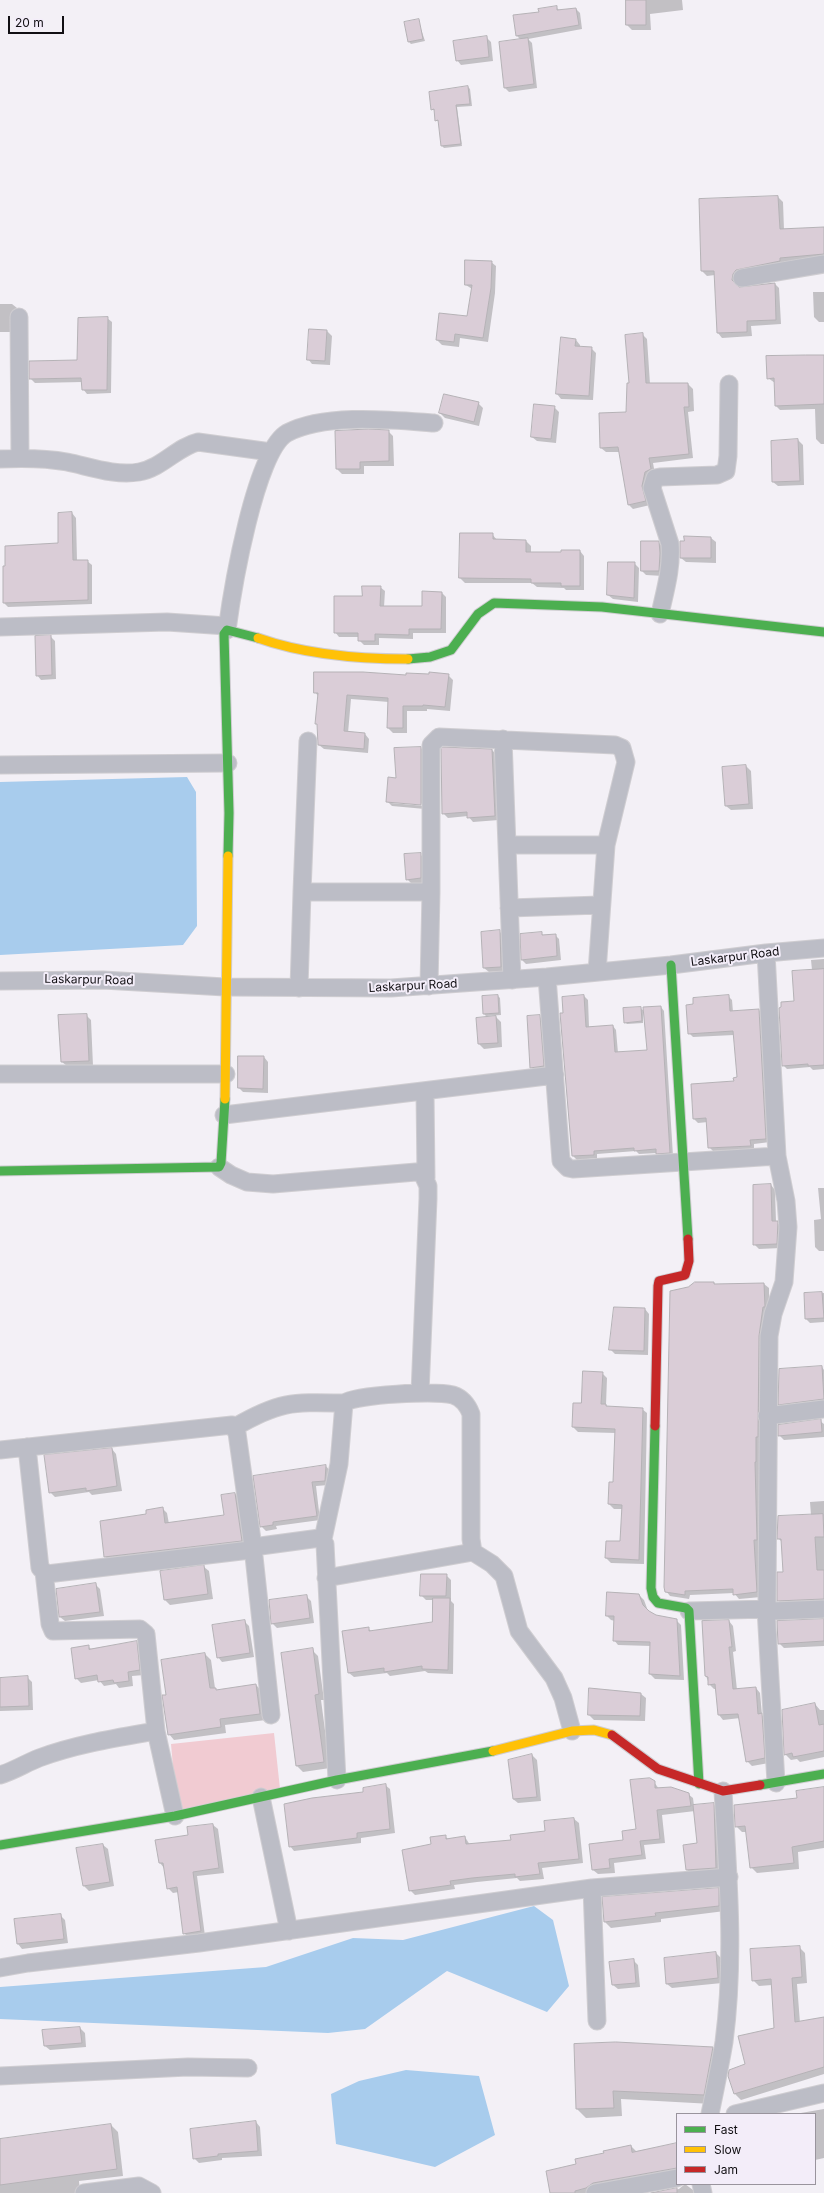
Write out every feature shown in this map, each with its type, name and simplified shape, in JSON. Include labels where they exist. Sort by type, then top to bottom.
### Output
[{"type":"street","points":[[742,278],[824,264]]},
{"type":"street","points":[[19,316],[20,458]]},
{"type":"street","points":[[660,614],[669,574],[671,552],[670,544],[652,488],[653,483],[655,478],[660,477],[717,475],[726,471],[728,456],[728,384]]},
{"type":"street","points":[[219,1167],[222,1157],[226,1074],[225,987],[228,867],[228,763],[224,634],[227,628],[246,526],[271,452],[278,440],[286,434],[317,423],[362,420],[434,423]]},
{"type":"street","points":[[0,459],[20,458],[65,462],[123,474],[141,472],[158,466],[191,444],[198,442],[271,452]]},
{"type":"street","points":[[0,627],[167,622],[227,628],[301,650],[349,656],[417,659],[431,658],[446,653],[460,638],[478,611],[494,603],[602,607],[824,632]]},
{"type":"street","points":[[429,986],[431,892],[431,745],[434,740],[445,737],[615,745],[622,748],[626,762],[606,845],[600,905],[598,972]]},
{"type":"street","points":[[503,739],[512,980]]},
{"type":"street","points":[[299,988],[308,741]]},
{"type":"street","points":[[0,765],[228,763]]},
{"type":"street","points":[[507,845],[606,845]]},
{"type":"street","points":[[302,892],[431,892]]},
{"type":"street","points":[[509,908],[600,905]]},
{"type":"street","name":"Laskarpur Road","points":[[0,981],[103,980],[225,987],[366,989],[547,977],[824,948]]},
{"type":"street","points":[[766,953],[777,1156],[786,1201],[787,1245],[784,1282],[773,1314],[769,1336],[767,1416],[767,1609],[776,1783]]},
{"type":"street","points":[[671,965],[684,1162],[688,1268],[685,1275],[664,1278],[660,1281],[658,1286],[651,1588],[653,1597],[658,1603],[686,1608],[689,1611],[767,1609],[777,1612],[824,1609]]},
{"type":"street","points":[[547,977],[561,1161],[568,1168],[777,1156]]},
{"type":"street","points":[[0,1074],[226,1074]]},
{"type":"street","points":[[224,1115],[555,1075]]},
{"type":"street","points":[[420,1393],[428,1235],[425,1091]]},
{"type":"street","points":[[0,1171],[219,1167],[231,1175],[247,1182],[274,1184],[416,1172],[422,1174],[426,1178]]},
{"type":"street","points":[[234,1427],[258,1414],[283,1404],[296,1402],[344,1402],[373,1397],[420,1393],[452,1395],[460,1398],[468,1407],[471,1414],[471,1539],[473,1552]]},
{"type":"street","points":[[337,1780],[325,1544],[323,1539],[339,1464],[344,1402]]},
{"type":"street","points":[[767,1416],[824,1409]]},
{"type":"street","points":[[0,1450],[229,1425],[234,1427],[237,1433],[253,1547],[271,1715]]},
{"type":"street","points":[[27,1447],[40,1568],[44,1572],[50,1574],[250,1550],[253,1547],[317,1537],[323,1539]]},
{"type":"street","points":[[326,1578],[473,1552],[492,1564],[504,1576],[519,1631],[554,1678],[572,1731]]},
{"type":"street","points":[[44,1572],[50,1624],[53,1631],[140,1629],[146,1634],[156,1731],[175,1816]]},
{"type":"street","points":[[689,1611],[699,1784]]},
{"type":"street","points":[[0,1845],[175,1816],[337,1780],[488,1752],[572,1731],[594,1730],[612,1734],[658,1770],[723,1791],[824,1774]]},
{"type":"street","points":[[0,1775],[9,1773],[39,1758],[88,1743],[156,1731]]},
{"type":"street","points":[[710,2113],[724,2042],[729,1959],[729,1877],[723,1791]]},
{"type":"street","points":[[261,1797],[289,1931]]},
{"type":"street","points":[[0,1968],[289,1931],[592,1888],[729,1877]]},
{"type":"street","points":[[592,1888],[597,2021]]},
{"type":"street","points":[[0,2076],[188,2067],[248,2068]]},
{"type":"street","points":[[739,2113],[824,2093]]},
{"type":"street","points":[[595,2193],[676,2178]]},
{"type":"street","points":[[84,2193],[139,2186],[152,2193]]},
{"type":"shaded area","points":[[274,1733],[280,1789],[177,1811],[171,1744]]},
{"type":"water","points":[[187,777],[196,792],[197,926],[183,945],[0,955],[0,782]]},
{"type":"water","points":[[534,1906],[553,1920],[569,1986],[547,2012],[447,1971],[365,2029],[328,2033],[0,2019],[0,1987],[266,1967],[353,1938],[403,1940]]},
{"type":"water","points":[[406,2070],[479,2076],[495,2135],[435,2167],[336,2144],[331,2094],[359,2081]]},
{"type":"building","points":[[626,0],[646,0],[646,25],[626,25]]},
{"type":"building","points":[[557,6],[557,10],[576,8],[579,25],[516,36],[513,15],[539,12],[538,9]]},
{"type":"building","points":[[419,19],[423,39],[408,42],[404,22]]},
{"type":"building","points":[[487,36],[489,57],[456,61],[453,41]]},
{"type":"building","points":[[528,38],[534,84],[504,88],[499,42]]},
{"type":"building","points":[[468,86],[470,104],[456,105],[461,144],[441,146],[438,120],[435,121],[434,109],[431,110],[429,92]]},
{"type":"building","points":[[778,196],[780,229],[824,227],[824,254],[780,258],[780,261],[736,270],[733,274],[732,280],[739,287],[775,283],[776,320],[747,321],[747,332],[717,333],[714,271],[701,271],[699,199]]},
{"type":"building","points":[[465,260],[492,261],[491,288],[483,338],[455,334],[454,342],[436,340],[439,313],[467,316],[472,285],[465,285]]},
{"type":"building","points":[[108,317],[107,390],[82,390],[81,378],[29,379],[29,361],[77,360],[78,318]]},
{"type":"building","points":[[309,329],[327,330],[325,361],[307,360]]},
{"type":"building","points":[[643,333],[646,383],[688,383],[689,407],[684,407],[689,454],[649,458],[651,469],[645,472],[642,486],[646,501],[628,505],[618,447],[600,448],[599,413],[626,412],[627,383],[629,383],[625,335]]},
{"type":"building","points":[[561,337],[576,339],[575,346],[592,347],[589,396],[556,394]]},
{"type":"building","points":[[824,355],[824,404],[775,406],[774,378],[767,379],[766,356]]},
{"type":"building","points":[[444,394],[479,402],[474,422],[439,413]]},
{"type":"building","points":[[534,404],[555,406],[551,439],[531,437]]},
{"type":"building","points":[[369,429],[389,430],[389,461],[360,462],[360,469],[336,469],[335,431]]},
{"type":"building","points":[[798,439],[800,481],[772,482],[771,441]]},
{"type":"building","points":[[72,512],[73,560],[88,560],[88,600],[3,603],[3,566],[5,566],[5,546],[58,543],[58,513]]},
{"type":"building","points":[[460,533],[493,533],[493,539],[526,540],[526,552],[561,552],[561,550],[580,550],[580,586],[561,586],[561,583],[531,583],[531,579],[459,578]]},
{"type":"building","points":[[684,536],[711,537],[711,558],[680,558],[680,541],[684,541]]},
{"type":"building","points":[[641,541],[659,541],[659,571],[641,571]]},
{"type":"building","points":[[608,562],[635,562],[634,598],[607,595]]},
{"type":"building","points":[[362,586],[381,586],[380,606],[422,606],[422,591],[442,592],[441,629],[409,629],[409,635],[375,634],[375,641],[358,641],[358,633],[334,633],[334,596],[362,596]]},
{"type":"building","points":[[51,635],[52,675],[36,676],[35,636]]},
{"type":"building","points":[[314,672],[363,672],[406,675],[406,673],[429,674],[429,672],[449,674],[445,707],[423,705],[403,706],[403,728],[387,728],[388,698],[347,695],[344,731],[365,733],[364,749],[318,745],[317,724],[315,724],[318,693],[314,693]]},
{"type":"building","points":[[421,747],[421,805],[386,802],[388,777],[396,778],[394,748]]},
{"type":"building","points":[[443,747],[492,749],[495,816],[467,818],[467,812],[442,814],[441,749]]},
{"type":"building","points":[[746,765],[749,804],[725,806],[722,767]]},
{"type":"building","points":[[421,853],[421,878],[406,880],[404,854]]},
{"type":"building","points":[[500,930],[501,967],[483,968],[481,932]]},
{"type":"building","points":[[542,932],[542,935],[556,934],[557,956],[521,960],[520,934]]},
{"type":"building","points":[[824,969],[824,1065],[808,1066],[808,1064],[782,1066],[779,1008],[781,1007],[781,1002],[794,1001],[792,971]]},
{"type":"building","points":[[498,995],[499,1013],[483,1014],[482,996]]},
{"type":"building","points":[[584,995],[586,1027],[613,1025],[615,1052],[647,1050],[643,1007],[661,1006],[670,1153],[656,1154],[656,1149],[634,1151],[634,1148],[594,1151],[594,1155],[572,1156],[560,1013],[563,1013],[562,997]]},
{"type":"building","points":[[729,995],[730,1011],[759,1009],[766,1139],[750,1140],[751,1146],[708,1148],[706,1118],[693,1119],[691,1084],[734,1081],[733,1078],[737,1077],[733,1031],[688,1034],[686,1005],[693,1004],[693,998]]},
{"type":"building","points":[[641,1007],[642,1021],[624,1023],[623,1008]]},
{"type":"building","points":[[87,1014],[89,1061],[61,1062],[58,1015]]},
{"type":"building","points":[[540,1015],[544,1066],[530,1068],[527,1016]]},
{"type":"building","points":[[496,1016],[498,1043],[478,1044],[476,1018]]},
{"type":"building","points":[[238,1056],[264,1056],[263,1089],[238,1088]]},
{"type":"building","points":[[771,1184],[772,1221],[778,1221],[777,1244],[753,1245],[753,1185]]},
{"type":"building","points":[[695,1282],[714,1282],[714,1284],[764,1283],[765,1307],[763,1307],[759,1336],[758,1437],[756,1437],[755,1462],[757,1540],[754,1540],[757,1592],[733,1595],[733,1589],[685,1591],[685,1595],[665,1592],[664,1587],[670,1291],[688,1287]]},
{"type":"building","points":[[822,1292],[824,1318],[805,1319],[804,1293]]},
{"type":"building","points":[[614,1307],[645,1308],[644,1351],[609,1350]]},
{"type":"building","points":[[822,1366],[824,1399],[778,1405],[779,1369]]},
{"type":"building","points":[[583,1371],[603,1372],[601,1404],[606,1404],[606,1406],[643,1408],[639,1560],[605,1558],[606,1541],[620,1541],[622,1505],[608,1504],[609,1482],[613,1482],[615,1429],[572,1427],[573,1403],[581,1403]]},
{"type":"building","points":[[821,1419],[822,1432],[778,1436],[778,1425]]},
{"type":"building","points":[[112,1448],[117,1486],[86,1491],[86,1488],[49,1493],[44,1455]]},
{"type":"building","points":[[326,1465],[325,1481],[312,1482],[317,1516],[273,1522],[273,1525],[260,1527],[253,1476]]},
{"type":"building","points":[[235,1493],[242,1541],[104,1557],[100,1521],[146,1514],[146,1510],[163,1507],[165,1523],[224,1515],[221,1495]]},
{"type":"building","points":[[823,1514],[824,1537],[815,1537],[817,1570],[824,1570],[824,1599],[777,1601],[777,1572],[783,1572],[781,1539],[777,1539],[778,1516]]},
{"type":"building","points":[[204,1565],[208,1594],[164,1600],[160,1571]]},
{"type":"building","points":[[421,1574],[447,1574],[446,1596],[420,1596]]},
{"type":"building","points":[[96,1583],[100,1612],[59,1617],[56,1589]]},
{"type":"building","points":[[607,1592],[639,1594],[643,1605],[649,1611],[656,1615],[677,1619],[680,1676],[649,1674],[650,1642],[613,1641],[614,1616],[606,1616]]},
{"type":"building","points":[[307,1595],[310,1618],[271,1624],[269,1600]]},
{"type":"building","points":[[433,1598],[450,1598],[448,1670],[422,1669],[422,1666],[384,1672],[384,1668],[348,1673],[342,1631],[369,1627],[369,1631],[432,1622]]},
{"type":"building","points":[[824,1619],[824,1641],[778,1644],[777,1621]]},
{"type":"building","points":[[245,1620],[250,1653],[217,1658],[212,1625]]},
{"type":"building","points":[[729,1620],[732,1647],[729,1647],[733,1689],[756,1687],[758,1714],[762,1713],[765,1758],[746,1762],[738,1714],[718,1715],[715,1684],[708,1685],[708,1677],[705,1676],[702,1621]]},
{"type":"building","points":[[137,1641],[140,1670],[128,1672],[129,1681],[114,1683],[113,1680],[98,1682],[97,1675],[75,1679],[71,1648],[89,1645],[89,1649]]},
{"type":"building","points":[[313,1648],[319,1694],[315,1695],[324,1762],[296,1766],[281,1653]]},
{"type":"building","points":[[205,1653],[210,1688],[216,1688],[216,1690],[256,1684],[260,1714],[220,1719],[221,1727],[168,1735],[162,1695],[166,1695],[161,1660]]},
{"type":"building","points":[[28,1676],[29,1706],[0,1707],[0,1678]]},
{"type":"building","points":[[589,1688],[641,1693],[640,1716],[588,1715]]},
{"type":"building","points":[[815,1703],[819,1725],[824,1724],[824,1751],[793,1757],[792,1753],[784,1755],[782,1710]]},
{"type":"building","points":[[532,1754],[537,1797],[513,1799],[508,1760]]},
{"type":"building","points":[[650,1778],[655,1781],[655,1788],[671,1787],[689,1793],[691,1806],[657,1810],[660,1839],[640,1841],[642,1855],[609,1859],[610,1868],[592,1870],[589,1844],[623,1840],[622,1831],[636,1829],[630,1780]]},
{"type":"building","points":[[386,1784],[390,1829],[357,1833],[357,1838],[289,1847],[284,1804],[312,1798],[363,1792],[363,1788]]},
{"type":"building","points":[[824,1787],[824,1841],[792,1847],[794,1863],[750,1868],[745,1826],[735,1827],[734,1805],[797,1798],[796,1791]]},
{"type":"building","points":[[714,1803],[716,1868],[686,1870],[683,1845],[697,1843],[693,1805]]},
{"type":"building","points":[[574,1818],[579,1859],[538,1863],[540,1874],[515,1877],[515,1874],[472,1878],[450,1881],[451,1885],[409,1891],[402,1850],[431,1844],[430,1837],[446,1835],[446,1839],[465,1836],[466,1844],[511,1840],[510,1835],[545,1831],[544,1821]]},
{"type":"building","points":[[213,1824],[219,1868],[193,1872],[201,1931],[183,1934],[177,1887],[167,1889],[163,1863],[159,1863],[155,1840],[188,1835],[187,1827]]},
{"type":"building","points":[[103,1844],[110,1882],[83,1886],[76,1848]]},
{"type":"building","points":[[719,1888],[719,1906],[655,1913],[656,1916],[604,1922],[602,1897]]},
{"type":"building","points":[[61,1914],[64,1939],[17,1944],[14,1919]]},
{"type":"building","points":[[800,1946],[802,1977],[792,1978],[795,2022],[824,2017],[824,2067],[734,2094],[728,2076],[729,2070],[745,2064],[738,2036],[774,2028],[771,1979],[752,1981],[750,1949]]},
{"type":"building","points":[[716,1952],[718,1978],[666,1984],[664,1958]]},
{"type":"building","points":[[634,1959],[636,1983],[612,1985],[609,1962]]},
{"type":"building","points":[[80,2027],[82,2043],[44,2046],[42,2030]]},
{"type":"building","points":[[616,2042],[713,2047],[704,2095],[613,2091],[614,2108],[576,2109],[574,2044]]},
{"type":"building","points":[[256,2121],[258,2151],[218,2154],[218,2156],[193,2159],[190,2129]]},
{"type":"building","points":[[111,2124],[117,2169],[0,2185],[0,2139]]},
{"type":"building","points":[[676,2143],[676,2168],[593,2183],[586,2188],[575,2191],[575,2193],[550,2193],[546,2171],[576,2164],[575,2159],[604,2153],[603,2151],[631,2145],[632,2152]]},
{"type":"building","points":[[677,2188],[677,2193],[651,2193]]},
{"type":"traffic: fast","points":[[408,659],[430,657],[451,650],[478,614],[494,603],[602,607],[824,632]]},
{"type":"traffic: fast","points":[[228,856],[229,813],[224,634],[227,630],[258,638]]},
{"type":"traffic: fast","points":[[671,965],[688,1239]]},
{"type":"traffic: fast","points":[[0,1171],[219,1167],[221,1163],[225,1099]]},
{"type":"traffic: fast","points":[[655,1426],[651,1588],[653,1597],[658,1603],[686,1608],[689,1611],[699,1784]]},
{"type":"traffic: fast","points":[[0,1845],[175,1816],[337,1780],[493,1751]]},
{"type":"traffic: fast","points":[[760,1785],[824,1774]]},
{"type":"traffic: slow","points":[[258,638],[276,644],[332,655],[408,659]]},
{"type":"traffic: slow","points":[[225,1099],[228,856]]},
{"type":"traffic: slow","points":[[493,1751],[572,1731],[594,1730],[612,1735]]},
{"type":"traffic: jam","points":[[655,1426],[658,1286],[659,1281],[685,1275],[689,1261],[688,1239]]},
{"type":"traffic: jam","points":[[612,1735],[658,1769],[723,1791],[760,1785]]}]
